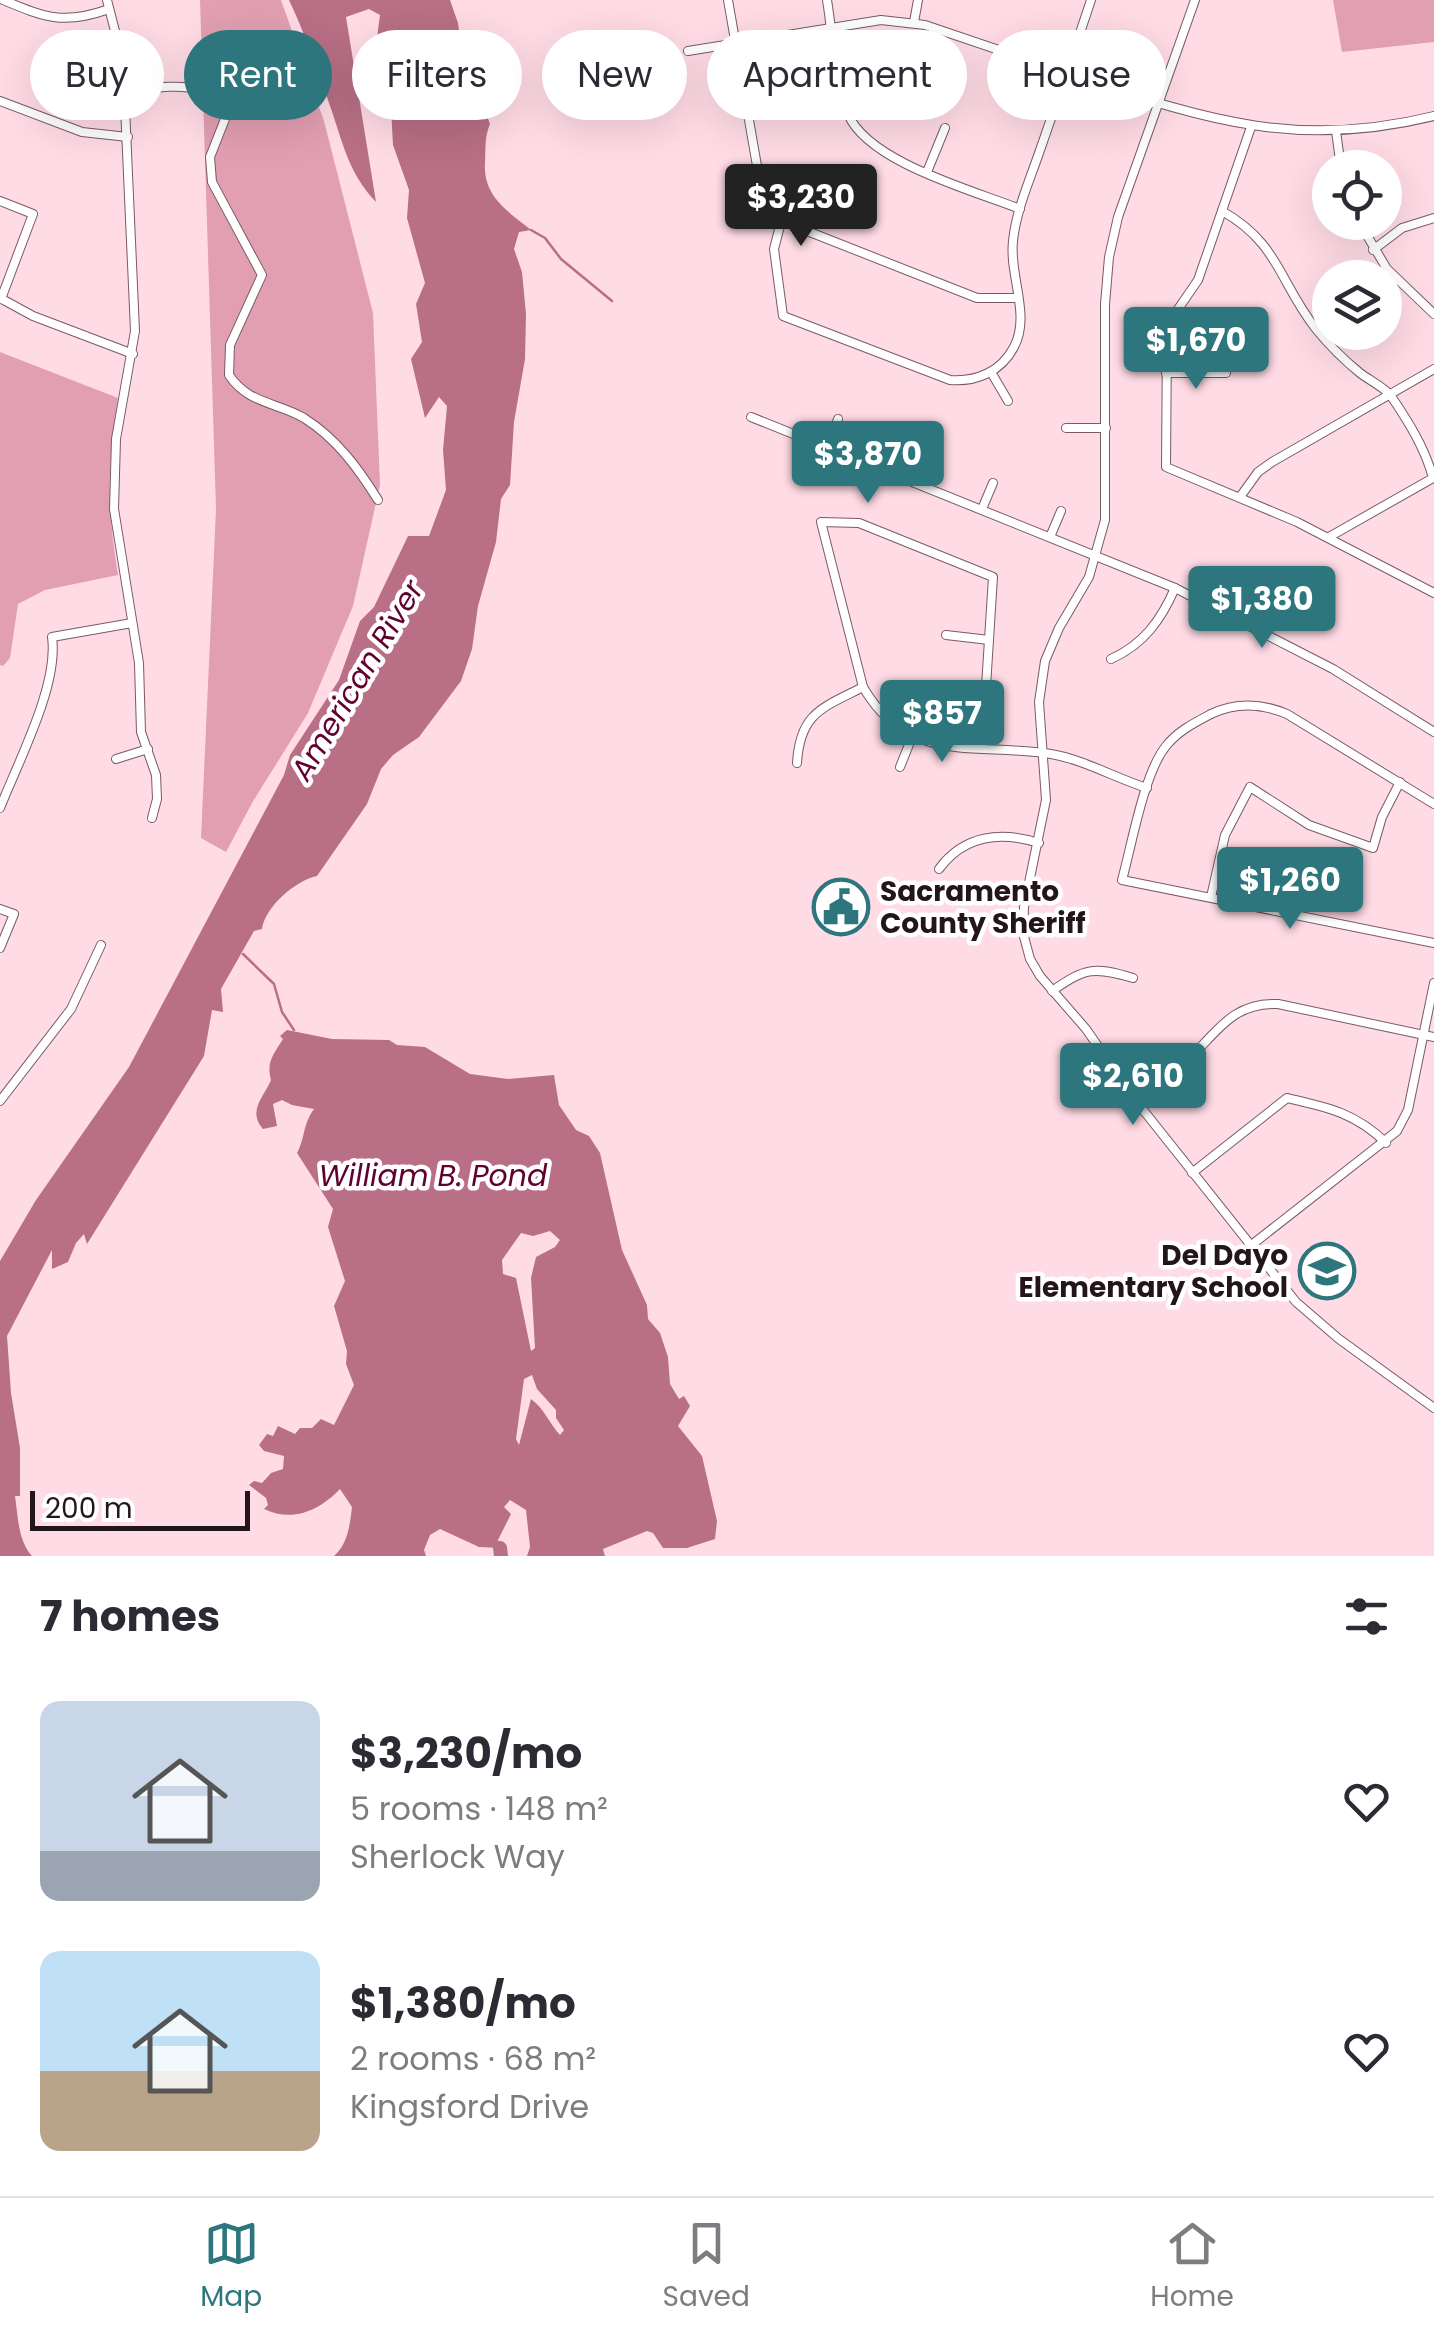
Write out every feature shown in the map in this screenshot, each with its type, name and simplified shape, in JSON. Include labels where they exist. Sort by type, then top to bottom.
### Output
[{"type":"street","points":[[3,0],[60,20],[108,4],[116,30]]},
{"type":"street","points":[[728,0],[733,30]]},
{"type":"street","points":[[827,0],[844,102],[858,132],[884,154],[1020,209]]},
{"type":"street","points":[[914,22],[918,0]]},
{"type":"street","points":[[1081,30],[1091,0]]},
{"type":"street","points":[[1166,82],[1195,0]]},
{"type":"street","points":[[819,30],[881,20],[914,22],[987,46]]},
{"type":"street","points":[[688,51],[707,48]]},
{"type":"street","points":[[164,90],[191,88],[211,92],[218,100],[225,119],[210,157],[212,182],[262,275],[230,345],[230,375],[250,397],[302,418],[346,452],[378,500]]},
{"type":"street","points":[[0,101],[82,132],[128,137]]},
{"type":"street","points":[[1166,106],[1251,127],[1336,131],[1389,126],[1434,116]]},
{"type":"street","points":[[127,120],[135,330],[118,426],[114,486],[139,663],[141,732],[157,788],[152,818]]},
{"type":"street","points":[[749,120],[760,183],[767,200],[797,228],[977,298],[1017,298]]},
{"type":"street","points":[[782,218],[774,259],[783,316],[950,380],[971,380],[991,372],[1017,340],[1021,319],[1012,255],[1020,209],[1050,120]]},
{"type":"street","points":[[1152,120],[1118,217],[1109,257],[1104,304],[1107,501],[1097,556],[1045,661],[1039,702],[1046,800],[1024,907],[1024,933],[1033,965],[1249,1247],[1317,1322],[1434,1408]]},
{"type":"street","points":[[1251,127],[1198,280],[1170,325],[1166,467],[1329,537],[1434,593]]},
{"type":"street","points":[[927,172],[945,128]]},
{"type":"street","points":[[1336,131],[1339,150]]},
{"type":"street","points":[[0,201],[33,214],[1,299],[33,316],[133,354]]},
{"type":"street","points":[[1222,211],[1242,222],[1264,242],[1296,301],[1330,346],[1390,394],[1420,444],[1433,478],[1329,537]]},
{"type":"street","points":[[1374,250],[1402,228],[1434,218]]},
{"type":"street","points":[[1368,240],[1403,288],[1434,314]]},
{"type":"street","points":[[1240,497],[1258,472],[1272,462],[1434,369]]},
{"type":"street","points":[[991,372],[1008,402]]},
{"type":"street","points":[[1166,373],[1226,373]]},
{"type":"street","points":[[751,417],[1175,588],[1290,646],[1434,732]]},
{"type":"street","points":[[826,447],[838,420]]},
{"type":"street","points":[[1066,428],[1106,428]]},
{"type":"street","points":[[905,478],[916,452]]},
{"type":"street","points":[[982,509],[992,483]]},
{"type":"street","points":[[1050,537],[1062,511]]},
{"type":"street","points":[[982,749],[993,577],[859,523],[820,522],[863,687],[874,707],[912,737],[939,746],[1072,758],[1147,788]]},
{"type":"street","points":[[1111,659],[1150,631],[1175,588]]},
{"type":"street","points":[[0,808],[49,683],[54,660],[52,638],[132,623]]},
{"type":"street","points":[[946,636],[989,640]]},
{"type":"street","points":[[797,763],[800,732],[809,718],[863,687]]},
{"type":"street","points":[[1434,804],[1287,714],[1265,706],[1243,705],[1215,712],[1175,736],[1154,764],[1122,880],[1434,943]]},
{"type":"street","points":[[900,767],[912,737]]},
{"type":"street","points":[[116,758],[148,749]]},
{"type":"street","points":[[1211,897],[1225,835],[1250,787],[1308,825],[1373,848],[1382,817],[1400,782]]},
{"type":"street","points":[[939,869],[953,854],[984,838],[1010,835],[1039,843]]},
{"type":"street","points":[[0,909],[14,914],[0,948]]},
{"type":"street","points":[[0,1101],[71,1009],[101,945]]},
{"type":"street","points":[[1052,991],[1077,974],[1092,970],[1109,970],[1133,978]]},
{"type":"street","points":[[1249,1247],[1386,1142],[1406,1116],[1434,983]]},
{"type":"street","points":[[1136,1101],[1178,1069],[1228,1018],[1248,1007],[1278,1004],[1434,1037]]},
{"type":"street","points":[[1192,1173],[1287,1098],[1346,1112],[1386,1142]]},
{"type":"shaded area","points":[[200,0],[281,0],[292,30],[201,30]]},
{"type":"shaded area","points":[[1333,0],[1434,0],[1434,42],[1342,52]]},
{"type":"shaded area","points":[[204,120],[324,120],[373,313],[380,485],[353,606],[308,713],[226,852],[201,838],[216,509]]},
{"type":"shaded area","points":[[0,352],[118,398],[110,487],[118,575],[45,590],[18,604],[10,658],[3,666],[0,665]]},
{"type":"water","points":[[289,0],[450,0],[459,30],[378,30],[380,15],[369,9],[346,17],[352,54],[352,120],[363,120],[376,202],[358,179],[332,113],[332,30],[301,30]]},
{"type":"water","name":"American River","points":[[392,120],[488,120],[485,148],[488,185],[499,202],[531,230],[519,232],[514,249],[522,272],[526,314],[525,359],[514,422],[510,485],[501,499],[496,542],[478,606],[472,649],[461,681],[419,737],[381,769],[367,804],[317,876],[283,896],[269,912],[262,929],[254,931],[221,989],[223,1012],[212,1010],[204,1056],[87,1244],[84,1234],[68,1262],[52,1269],[52,1250],[7,1336],[20,1448],[20,1496],[15,1496],[21,1536],[32,1556],[0,1556],[0,1261],[36,1200],[129,1067],[284,775],[290,755],[339,680],[360,621],[374,607],[408,536],[429,536],[446,490],[443,450],[447,406],[439,397],[425,418],[411,359],[422,342],[416,304],[425,283],[407,218],[409,190],[393,145]]},
{"type":"water","name":"William B. Pond","points":[[287,1030],[332,1039],[389,1040],[397,1045],[425,1047],[470,1074],[508,1079],[554,1075],[559,1105],[576,1130],[589,1136],[600,1153],[622,1250],[647,1305],[648,1319],[660,1333],[668,1357],[670,1384],[679,1399],[684,1396],[690,1406],[678,1426],[702,1456],[717,1521],[715,1539],[687,1548],[663,1548],[647,1531],[603,1549],[605,1556],[527,1556],[530,1547],[526,1510],[510,1500],[504,1507],[511,1514],[498,1540],[500,1548],[479,1547],[440,1529],[430,1535],[424,1550],[426,1556],[334,1556],[345,1540],[352,1507],[340,1489],[305,1512],[285,1515],[264,1509],[268,1505],[266,1498],[249,1485],[254,1481],[262,1483],[271,1473],[283,1469],[284,1456],[264,1451],[259,1445],[267,1434],[273,1436],[278,1426],[295,1434],[300,1428],[312,1428],[321,1419],[334,1425],[354,1385],[334,1306],[345,1281],[328,1227],[333,1209],[297,1153],[314,1109],[282,1100],[273,1104],[277,1126],[263,1129],[258,1122],[258,1104],[271,1080],[270,1063],[283,1039],[280,1036]],"holes":[[[550,1231],[560,1240],[536,1257],[531,1278],[535,1348],[531,1351],[516,1278],[503,1274],[502,1260],[521,1233],[533,1236]],[[532,1375],[537,1389],[556,1410],[564,1430],[560,1435],[531,1399],[519,1445],[516,1439],[524,1379]]]},
{"type":"waterway","points":[[531,230],[545,238],[561,259],[612,301]]},
{"type":"waterway","points":[[243,954],[274,984],[282,1012],[294,1030]]},
{"type":"waterway","points":[[500,1548],[501,1556]]},
{"type":"place","name":"Sacramento County Sheriff","points":[[841,907]]},
{"type":"place","name":"Del Dayo Elementary School","points":[[1327,1271]]}]
